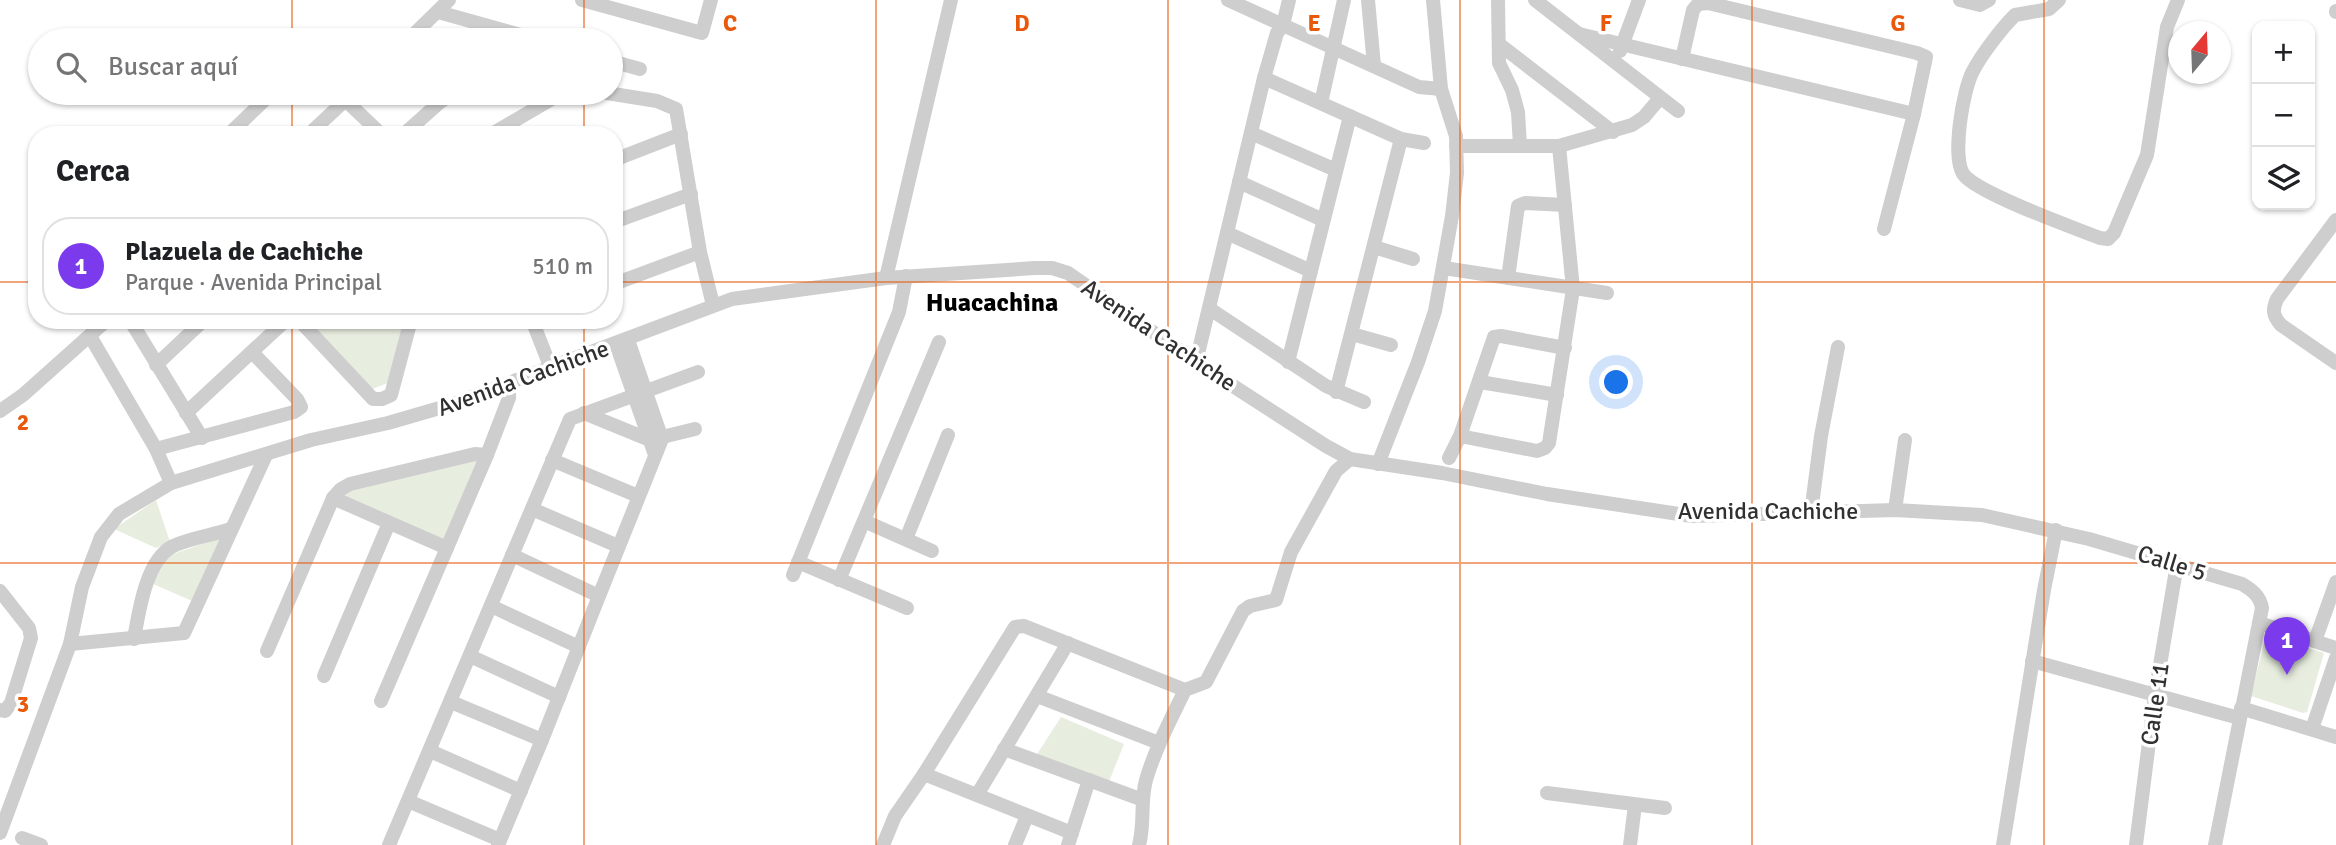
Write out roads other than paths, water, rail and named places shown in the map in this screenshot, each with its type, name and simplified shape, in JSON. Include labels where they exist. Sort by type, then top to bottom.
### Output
[{"type":"street","points":[[423,28],[449,0]]},
{"type":"street","points":[[582,0],[702,33],[711,0]]},
{"type":"street","points":[[886,278],[951,0]]},
{"type":"street","points":[[1196,362],[1264,78],[1276,33],[1283,25],[1289,0]]},
{"type":"street","points":[[1321,103],[1344,0]]},
{"type":"street","points":[[1368,0],[1374,66]]},
{"type":"street","points":[[1378,464],[1435,311],[1444,268],[1457,173],[1451,117],[1441,89],[1433,0]]},
{"type":"street","points":[[1497,0],[1499,63],[1512,90],[1518,111],[1520,146]]},
{"type":"street","points":[[1535,0],[1678,111]]},
{"type":"street","points":[[1615,62],[1639,0]]},
{"type":"street","points":[[1960,0],[1980,5],[1989,0]]},
{"type":"street","points":[[2059,0],[2049,9],[2015,15],[1973,70],[1967,84],[1959,134],[1958,165],[1964,176],[1982,189],[2092,235],[2108,239],[2147,155],[2168,26],[2178,0]]},
{"type":"street","points":[[1232,1],[1419,87],[1441,89]]},
{"type":"street","points":[[1682,59],[1693,10],[1698,4],[1708,3],[1926,57],[1884,229]]},
{"type":"street","points":[[439,12],[496,28]]},
{"type":"street","points":[[1579,34],[1914,114]]},
{"type":"street","points":[[1499,44],[1613,132]]},
{"type":"street","points":[[623,64],[640,69]]},
{"type":"street","points":[[1264,78],[1401,139],[1424,143]]},
{"type":"street","points":[[623,96],[657,101],[676,109],[713,305]]},
{"type":"street","points":[[1456,146],[1559,146],[1633,125],[1644,117],[1660,98]]},
{"type":"street","points":[[237,126],[259,105]]},
{"type":"street","points":[[316,126],[336,105]]},
{"type":"street","points":[[354,105],[374,126]]},
{"type":"street","points":[[413,126],[437,105]]},
{"type":"street","points":[[505,126],[541,105]]},
{"type":"street","points":[[1288,362],[1350,116]]},
{"type":"street","points":[[1251,133],[1336,170]]},
{"type":"street","points":[[623,157],[681,134]]},
{"type":"street","points":[[1336,391],[1401,139]]},
{"type":"street","points":[[1460,436],[1537,451],[1549,443],[1573,289],[1559,146]]},
{"type":"street","points":[[1239,182],[1323,220]]},
{"type":"street","points":[[623,219],[691,194]]},
{"type":"street","points":[[1508,278],[1518,206],[1525,203],[1565,205]]},
{"type":"street","points":[[2336,220],[2277,299],[2273,312],[2281,326],[2336,363]]},
{"type":"street","points":[[1227,233],[1311,271]]},
{"type":"street","points":[[1374,247],[1413,259]]},
{"type":"street","points":[[623,281],[701,252]]},
{"type":"street","name":"Avenida Cachiche","points":[[0,833],[70,644],[82,587],[105,530],[119,514],[171,483],[310,440],[388,423],[450,405],[550,366],[622,342],[713,305],[754,296],[906,276],[1035,268],[1060,271],[1068,273],[1196,362],[1350,459],[1442,472],[1547,494],[1692,516],[1895,510],[1982,516],[2056,530]]},
{"type":"street","points":[[1444,268],[1607,293]]},
{"type":"street","points":[[906,276],[900,312],[795,569],[839,580],[907,608]]},
{"type":"street","points":[[1209,309],[1336,391],[1364,402]]},
{"type":"street","points":[[0,411],[97,329]]},
{"type":"street","points":[[135,329],[202,438]]},
{"type":"street","points":[[156,365],[194,329]]},
{"type":"street","points":[[186,413],[276,329]]},
{"type":"street","points":[[307,329],[373,399],[391,395],[409,329]]},
{"type":"street","points":[[536,329],[550,366]]},
{"type":"street","points":[[1352,334],[1391,345]]},
{"type":"street","points":[[90,336],[156,449],[171,483]]},
{"type":"street","points":[[1448,458],[1460,436],[1494,337],[1564,348]]},
{"type":"street","points":[[408,801],[499,842],[655,455],[656,440],[622,342]]},
{"type":"street","points":[[839,580],[939,342]]},
{"type":"street","points":[[1811,513],[1821,436],[1838,347]]},
{"type":"street","points":[[156,449],[294,412],[301,407],[297,399],[252,352]]},
{"type":"street","points":[[389,845],[570,419],[698,372]]},
{"type":"street","points":[[1480,382],[1557,395]]},
{"type":"street","points":[[381,701],[487,455],[509,398],[509,383]]},
{"type":"street","points":[[584,413],[656,440],[695,429]]},
{"type":"street","points":[[906,539],[948,435]]},
{"type":"street","points":[[1895,510],[1905,440]]},
{"type":"street","points":[[267,651],[333,498],[341,489],[350,484],[475,454],[487,455]]},
{"type":"street","points":[[70,644],[184,633],[266,455]]},
{"type":"street","points":[[884,845],[895,816],[1015,627],[1024,626],[1185,690],[1206,682],[1243,611],[1276,600],[1292,552],[1336,471],[1350,459]]},
{"type":"street","points":[[552,460],[638,496]]},
{"type":"street","points":[[333,498],[447,548]]},
{"type":"street","points":[[532,509],[618,546]]},
{"type":"street","points":[[864,521],[932,551]]},
{"type":"street","points":[[324,676],[389,523]]},
{"type":"street","points":[[134,639],[141,601],[159,556],[174,546],[231,530]]},
{"type":"street","points":[[2003,845],[2056,530]]},
{"type":"street","name":"Calle 5","points":[[2056,530],[2177,564],[2250,589],[2261,601],[2259,623]]},
{"type":"street","points":[[512,555],[599,596]]},
{"type":"street","name":"Calle 11","points":[[2136,845],[2155,695],[2177,564]]},
{"type":"street","points":[[2315,641],[2336,582]]},
{"type":"street","points":[[0,592],[29,628],[31,638],[12,704],[5,711],[0,710]]},
{"type":"street","points":[[491,606],[579,647]]},
{"type":"street","points":[[2215,845],[2226,801],[2240,713],[2259,623],[2336,648]]},
{"type":"street","points":[[977,795],[1068,643]]},
{"type":"street","points":[[470,656],[559,697]]},
{"type":"street","points":[[2312,729],[2336,657]]},
{"type":"street","points":[[2032,661],[2155,695],[2312,729],[2336,737]]},
{"type":"street","points":[[1139,845],[1144,829],[1145,781],[1185,690]]},
{"type":"street","points":[[1037,695],[1160,744]]},
{"type":"street","points":[[451,702],[542,740]]},
{"type":"street","points":[[1004,749],[1143,800]]},
{"type":"street","points":[[429,751],[521,791]]},
{"type":"street","points":[[924,774],[1027,816],[1070,839],[1089,780]]},
{"type":"street","points":[[1547,793],[1665,808]]},
{"type":"street","points":[[1630,845],[1635,805]]},
{"type":"street","points":[[1015,845],[1027,816]]},
{"type":"street","points":[[22,838],[41,845]]},
{"type":"place","name":"Plazuela de Cachiche","points":[[2287,675]]},
{"type":"district","name":"Huacachina","points":[[992,302]]}]
